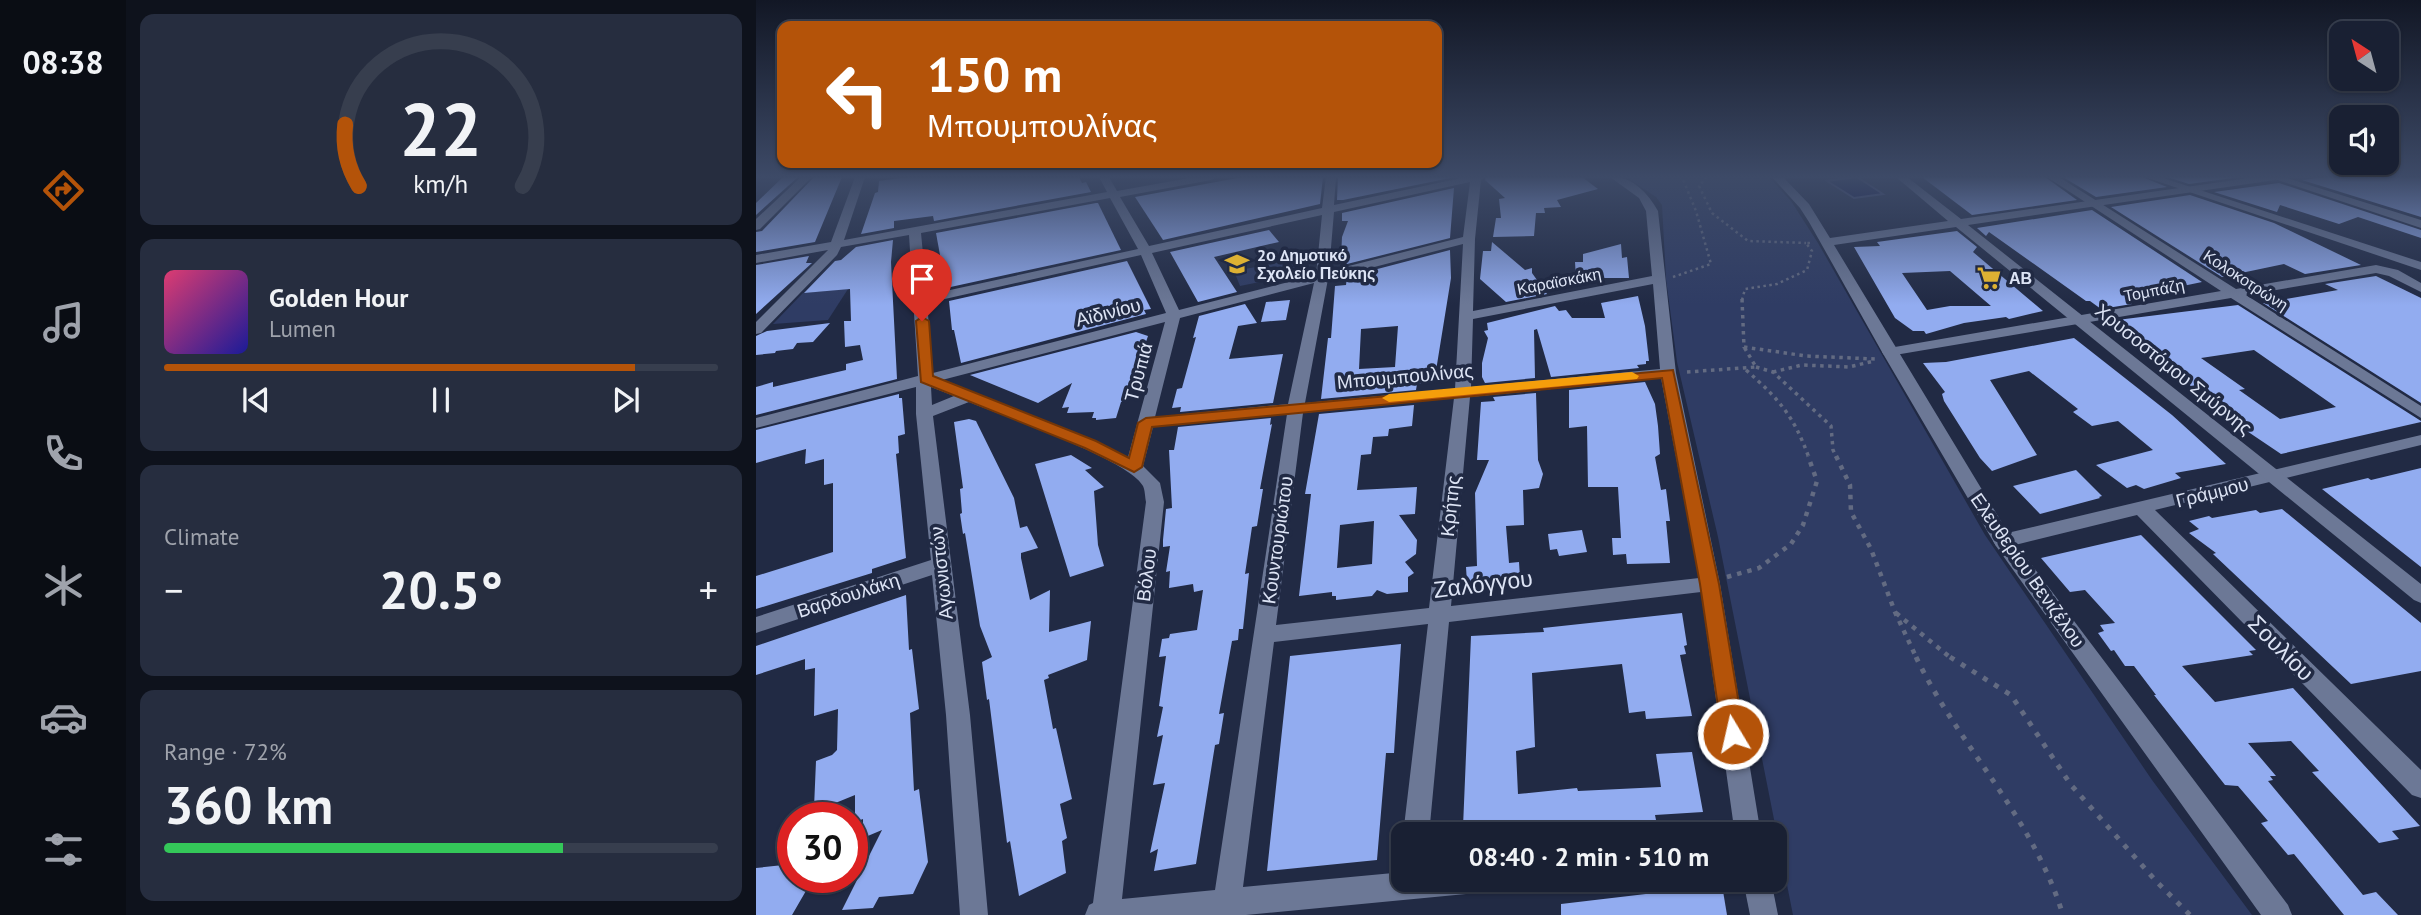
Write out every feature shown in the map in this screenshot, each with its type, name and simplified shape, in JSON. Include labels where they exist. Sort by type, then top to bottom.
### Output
[{"type":"street","points":[[756,330],[833,252],[845,220]]},
{"type":"street","points":[[756,259],[976,220]]},
{"type":"street","points":[[1128,220],[1174,315]]},
{"type":"street","points":[[921,300],[1279,220]]},
{"type":"street","name":"Κουντουριώτου","points":[[1227,904],[1296,407],[1322,277],[1327,220]]},
{"type":"street","name":"Κρήτης","points":[[1417,822],[1463,391],[1471,220]]},
{"type":"street","points":[[1652,220],[1668,373],[1709,582],[1746,822]]},
{"type":"street","name":"Ελευθερίου Βενιζέλου","points":[[1813,220],[1886,356],[2003,541],[2278,915]]},
{"type":"street","points":[[1827,242],[1966,220]]},
{"type":"street","name":"Κολοκοτρώνη","points":[[2119,220],[2421,413]]},
{"type":"street","points":[[2278,220],[2421,267]]},
{"type":"street","name":"Χρυσοστόμου Σμύρνης","points":[[1957,221],[2421,594]]},
{"type":"street","name":"Αγωνιστών","points":[[915,231],[926,379],[923,388],[924,414],[960,743],[974,915]]},
{"type":"street","name":"Αϊδινίου","points":[[756,423],[1469,239]]},
{"type":"street","name":"Τομπάζη","points":[[1886,356],[2233,293],[2384,270],[2421,288]]},
{"type":"street","name":"Καραϊσκάκη","points":[[1467,316],[1658,279]]},
{"type":"street","name":"Τρυπιά","points":[[1134,467],[1174,315]]},
{"type":"street","name":"Μπουμπουλίνας","points":[[1146,423],[1668,373]]},
{"type":"street","name":"Βόλου","points":[[926,379],[1090,445],[1134,467],[1151,484],[1155,502],[1104,915]]},
{"type":"street","points":[[924,414],[969,396]]},
{"type":"street","name":"Γράμμου","points":[[2003,541],[2421,440]]},
{"type":"street","name":"Σουλίου","points":[[2142,509],[2421,787]]},
{"type":"street","name":"Βαρδουλάκη","points":[[756,625],[939,565]]},
{"type":"street","name":"Ζαλόγγου","points":[[1263,635],[1709,582]]},
{"type":"street","points":[[1104,915],[1391,885]]},
{"type":"street","points":[[1759,892],[1764,915]]},
{"type":"path","points":[[1658,279],[1711,264],[1698,220]]},
{"type":"path","points":[[1721,220],[1748,241],[1827,242]]},
{"type":"path","points":[[1756,367],[1744,347],[1742,300],[1745,289],[1775,286],[1807,270],[1812,251],[1806,243]]},
{"type":"path","points":[[1744,347],[1806,356],[1886,356]]},
{"type":"path","points":[[1773,372],[1805,365],[1832,369],[1864,365],[1886,356]]},
{"type":"path","points":[[1668,373],[1746,370],[1756,367],[1773,372],[1830,426],[1833,450],[1850,485],[1851,512],[1871,549],[1895,612],[1932,690],[2008,800],[2052,880],[2063,915]]},
{"type":"path","points":[[1709,582],[1759,569],[1791,544],[1803,525],[1817,481],[1800,433],[1779,399],[1746,370]]},
{"type":"path","points":[[1895,612],[1951,658],[2011,695],[2071,785],[2155,881],[2190,915]]},
{"type":"shaded area","points":[[1663,220],[1803,220],[1985,535],[2152,780],[2252,915],[1793,915],[1787,885],[1787,822],[1775,822],[1718,537],[1677,362],[1666,279]]},
{"type":"shaded area","points":[[1293,260],[1300,274],[1240,286],[1234,271]]},
{"type":"shaded area","points":[[848,289],[828,320],[773,324],[803,293]]},
{"type":"building","points":[[773,220],[824,220],[815,242],[756,252],[756,232],[762,231]]},
{"type":"building","points":[[866,220],[904,220],[894,221],[894,228],[861,234]]},
{"type":"building","points":[[1008,220],[1106,220],[1121,250],[946,288],[936,233]]},
{"type":"building","points":[[1150,220],[1252,220],[1163,240]]},
{"type":"building","points":[[1451,220],[1450,238],[1347,264],[1341,258],[1342,237],[1348,221],[1342,221]]},
{"type":"building","points":[[1496,220],[1535,220],[1534,236],[1493,237]]},
{"type":"building","points":[[2030,220],[2107,220],[2202,282],[2130,297],[2132,304],[2101,309],[1989,232],[1986,236],[1977,228]]},
{"type":"building","points":[[2131,220],[2264,220],[2361,265],[2305,274],[2284,264],[2222,277]]},
{"type":"building","points":[[2326,220],[2351,220],[2339,224]]},
{"type":"building","points":[[2366,220],[2390,220],[2421,230],[2421,238]]},
{"type":"building","points":[[1269,230],[1279,242],[1214,257],[1237,292],[1198,302],[1170,252]]},
{"type":"building","points":[[1957,231],[1977,247],[1973,252],[2043,311],[2009,319],[2006,317],[1964,323],[1926,334],[1924,331],[1913,331],[1895,318],[1854,247],[1880,246],[1877,242]],"holes":[[[1950,271],[1991,306],[1950,306],[1927,310],[1902,273]]]},
{"type":"building","points":[[893,240],[891,262],[897,379],[756,415],[756,387],[773,382],[773,387],[846,370],[846,364],[863,360],[860,345],[845,347],[844,321],[851,321],[850,289],[804,293],[835,261],[841,260],[856,247]]},
{"type":"building","points":[[1492,242],[1525,270],[1532,268],[1532,273],[1547,294],[1506,302],[1480,279],[1483,251],[1491,251]]},
{"type":"building","points":[[1621,244],[1622,258],[1627,257],[1629,278],[1576,278],[1575,262],[1583,262],[1583,254]]},
{"type":"building","points":[[1450,250],[1451,278],[1434,383],[1417,384],[1416,390],[1321,399],[1328,338],[1331,338],[1335,286],[1346,285],[1347,277]],"holes":[[[1398,326],[1395,367],[1359,369],[1361,329]]]},
{"type":"building","points":[[809,256],[806,263],[812,263],[756,314],[756,265]]},
{"type":"building","points":[[1127,261],[1151,309],[1144,310],[1146,314],[961,363],[952,330],[949,301]]},
{"type":"building","points":[[2376,276],[2421,298],[2421,403],[2263,303],[2338,290],[2325,284]]},
{"type":"building","points":[[1638,296],[1649,361],[1637,365],[1639,368],[1551,377],[1537,329],[1534,330],[1535,378],[1485,383],[1482,363],[1488,338],[1484,331],[1488,330],[1487,323],[1555,306],[1559,311],[1566,310],[1572,318],[1605,318],[1601,303]]},
{"type":"building","points":[[1290,300],[1286,320],[1261,322],[1266,302]]},
{"type":"building","points":[[1245,304],[1257,323],[1238,326],[1229,359],[1283,354],[1273,403],[1180,412],[1181,407],[1172,408],[1177,389],[1182,388],[1199,316]]},
{"type":"building","points":[[2238,305],[2421,422],[2281,454],[2232,421],[2235,420],[2117,329],[2128,328],[2117,320]],"holes":[[[2254,350],[2336,407],[2280,419],[2239,390],[2245,389],[2201,358]]]},
{"type":"building","points":[[830,323],[813,342],[797,343],[793,349],[756,355],[756,336],[767,331]]},
{"type":"building","points":[[1136,332],[1148,336],[1126,401],[1121,402],[1116,418],[1096,420],[1092,418],[1094,412],[1067,413],[1069,407],[1062,408],[1072,383],[1038,403],[970,375]]},
{"type":"building","points":[[2074,338],[2172,415],[2226,464],[2175,473],[2181,478],[2144,489],[2136,485],[2127,488],[2096,465],[2153,450],[2118,421],[2092,426],[2073,412],[2078,409],[2029,371],[1990,380],[2037,455],[1992,471],[1980,458],[1944,401],[1942,394],[1945,392],[1923,363],[1946,362]]},
{"type":"building","points":[[1645,382],[1655,404],[1660,454],[1655,457],[1661,490],[1666,489],[1670,521],[1666,521],[1670,563],[1627,564],[1626,554],[1613,555],[1612,538],[1621,538],[1618,487],[1588,487],[1587,426],[1569,428],[1569,390]]},
{"type":"building","points":[[1536,393],[1538,460],[1543,474],[1539,488],[1523,490],[1524,525],[1506,526],[1509,563],[1519,562],[1520,578],[1467,583],[1466,567],[1477,566],[1475,493],[1489,460],[1477,460],[1481,402],[1495,401],[1493,397]]},
{"type":"building","points":[[899,394],[899,398],[902,398],[905,434],[898,436],[899,453],[896,454],[906,558],[872,569],[872,573],[756,609],[756,576],[833,552],[833,483],[824,485],[824,459],[805,464],[806,449],[756,463],[756,430]]},
{"type":"building","points":[[1414,405],[1412,426],[1389,429],[1388,436],[1373,437],[1371,454],[1361,455],[1357,490],[1417,487],[1415,514],[1399,515],[1417,540],[1416,554],[1405,562],[1414,573],[1408,577],[1408,592],[1387,594],[1377,590],[1372,596],[1336,600],[1332,592],[1299,596],[1311,494],[1305,494],[1319,414]],"holes":[[[1374,521],[1372,564],[1337,568],[1340,525]]]},
{"type":"building","points":[[1271,418],[1257,526],[1252,527],[1245,574],[1249,573],[1243,629],[1239,629],[1238,640],[1232,641],[1219,714],[1224,713],[1219,744],[1215,745],[1196,864],[1154,871],[1158,849],[1150,853],[1165,783],[1153,785],[1163,735],[1157,737],[1163,707],[1159,706],[1166,656],[1159,657],[1162,639],[1169,638],[1170,634],[1197,630],[1203,590],[1194,592],[1193,584],[1169,588],[1170,571],[1166,572],[1170,546],[1163,547],[1163,540],[1166,509],[1172,508],[1169,450],[1174,450],[1178,427]]},
{"type":"building","points":[[969,419],[976,421],[1014,498],[1020,528],[1027,526],[1038,548],[1021,553],[1021,558],[1030,600],[1050,590],[1049,632],[1091,621],[1087,660],[1048,675],[1049,678],[1044,680],[1053,729],[1056,728],[1072,799],[1060,804],[1067,838],[1062,841],[1066,873],[1019,896],[1010,841],[1007,843],[982,662],[992,657],[980,626],[960,514],[960,489],[963,488],[954,422]]},
{"type":"building","points":[[1071,455],[1092,468],[1085,470],[1104,487],[1094,491],[1098,545],[1104,566],[1070,577],[1035,464]]},
{"type":"building","points":[[2421,468],[2421,567],[2322,489],[2368,478],[2371,480]]},
{"type":"building","points":[[2076,470],[2102,496],[2100,498],[2040,514],[2013,486]]},
{"type":"building","points":[[2282,509],[2421,623],[2421,671],[2351,684],[2213,554],[2216,553],[2189,533],[2199,529],[2189,521],[2209,516],[2212,518],[2256,510],[2260,513]]},
{"type":"building","points":[[1582,530],[1587,552],[1559,556],[1557,549],[1550,550],[1548,534]]},
{"type":"building","points":[[2141,535],[2256,650],[2249,651],[2253,655],[2182,666],[2215,702],[2293,688],[2420,826],[2392,831],[2399,839],[2379,843],[2312,772],[2319,771],[2291,741],[2248,743],[2276,776],[2270,776],[2273,780],[2268,781],[2363,895],[2376,892],[2398,915],[2344,915],[2294,854],[2288,855],[2261,823],[2268,821],[2238,786],[2225,785],[2134,666],[2125,666],[2114,650],[2111,651],[2098,633],[2104,631],[2100,625],[2115,623],[2085,590],[2070,592],[2041,558]]},
{"type":"building","points":[[906,595],[909,650],[912,649],[919,709],[910,713],[914,791],[919,789],[928,862],[913,894],[879,897],[873,908],[842,910],[850,893],[868,893],[868,858],[882,830],[868,836],[868,802],[855,802],[855,795],[838,802],[814,802],[816,761],[832,755],[837,750],[838,709],[814,716],[815,668],[805,670],[805,659],[756,675],[756,646]]},
{"type":"building","points":[[1682,613],[1687,645],[1684,646],[1686,654],[1680,655],[1692,716],[1646,719],[1645,711],[1629,713],[1622,664],[1532,673],[1535,747],[1516,751],[1518,794],[1577,788],[1578,791],[1661,787],[1656,754],[1692,752],[1703,812],[1655,815],[1656,822],[1463,822],[1471,636],[1544,632],[1543,628]]},
{"type":"building","points":[[1401,644],[1394,753],[1386,753],[1377,860],[1267,871],[1290,656]]},
{"type":"building","points":[[777,866],[777,893],[805,893],[792,915],[756,915],[756,868]]},
{"type":"building","points":[[1663,892],[1723,892],[1727,915],[1561,915],[1561,904]]},
{"type":"slow traffic","points":[[1389,398],[1632,376]]},
{"type":"place","name":"2ο Δημοτικό Σχολείο Πεύκης","points":[[1237,264]]},
{"type":"place","name":"ΑΒ","points":[[1989,278]]},
{"type":"route","points":[[922,321],[926,379],[1090,445],[1134,467],[1146,423],[1668,373],[1710,584],[1733,734]]}]
